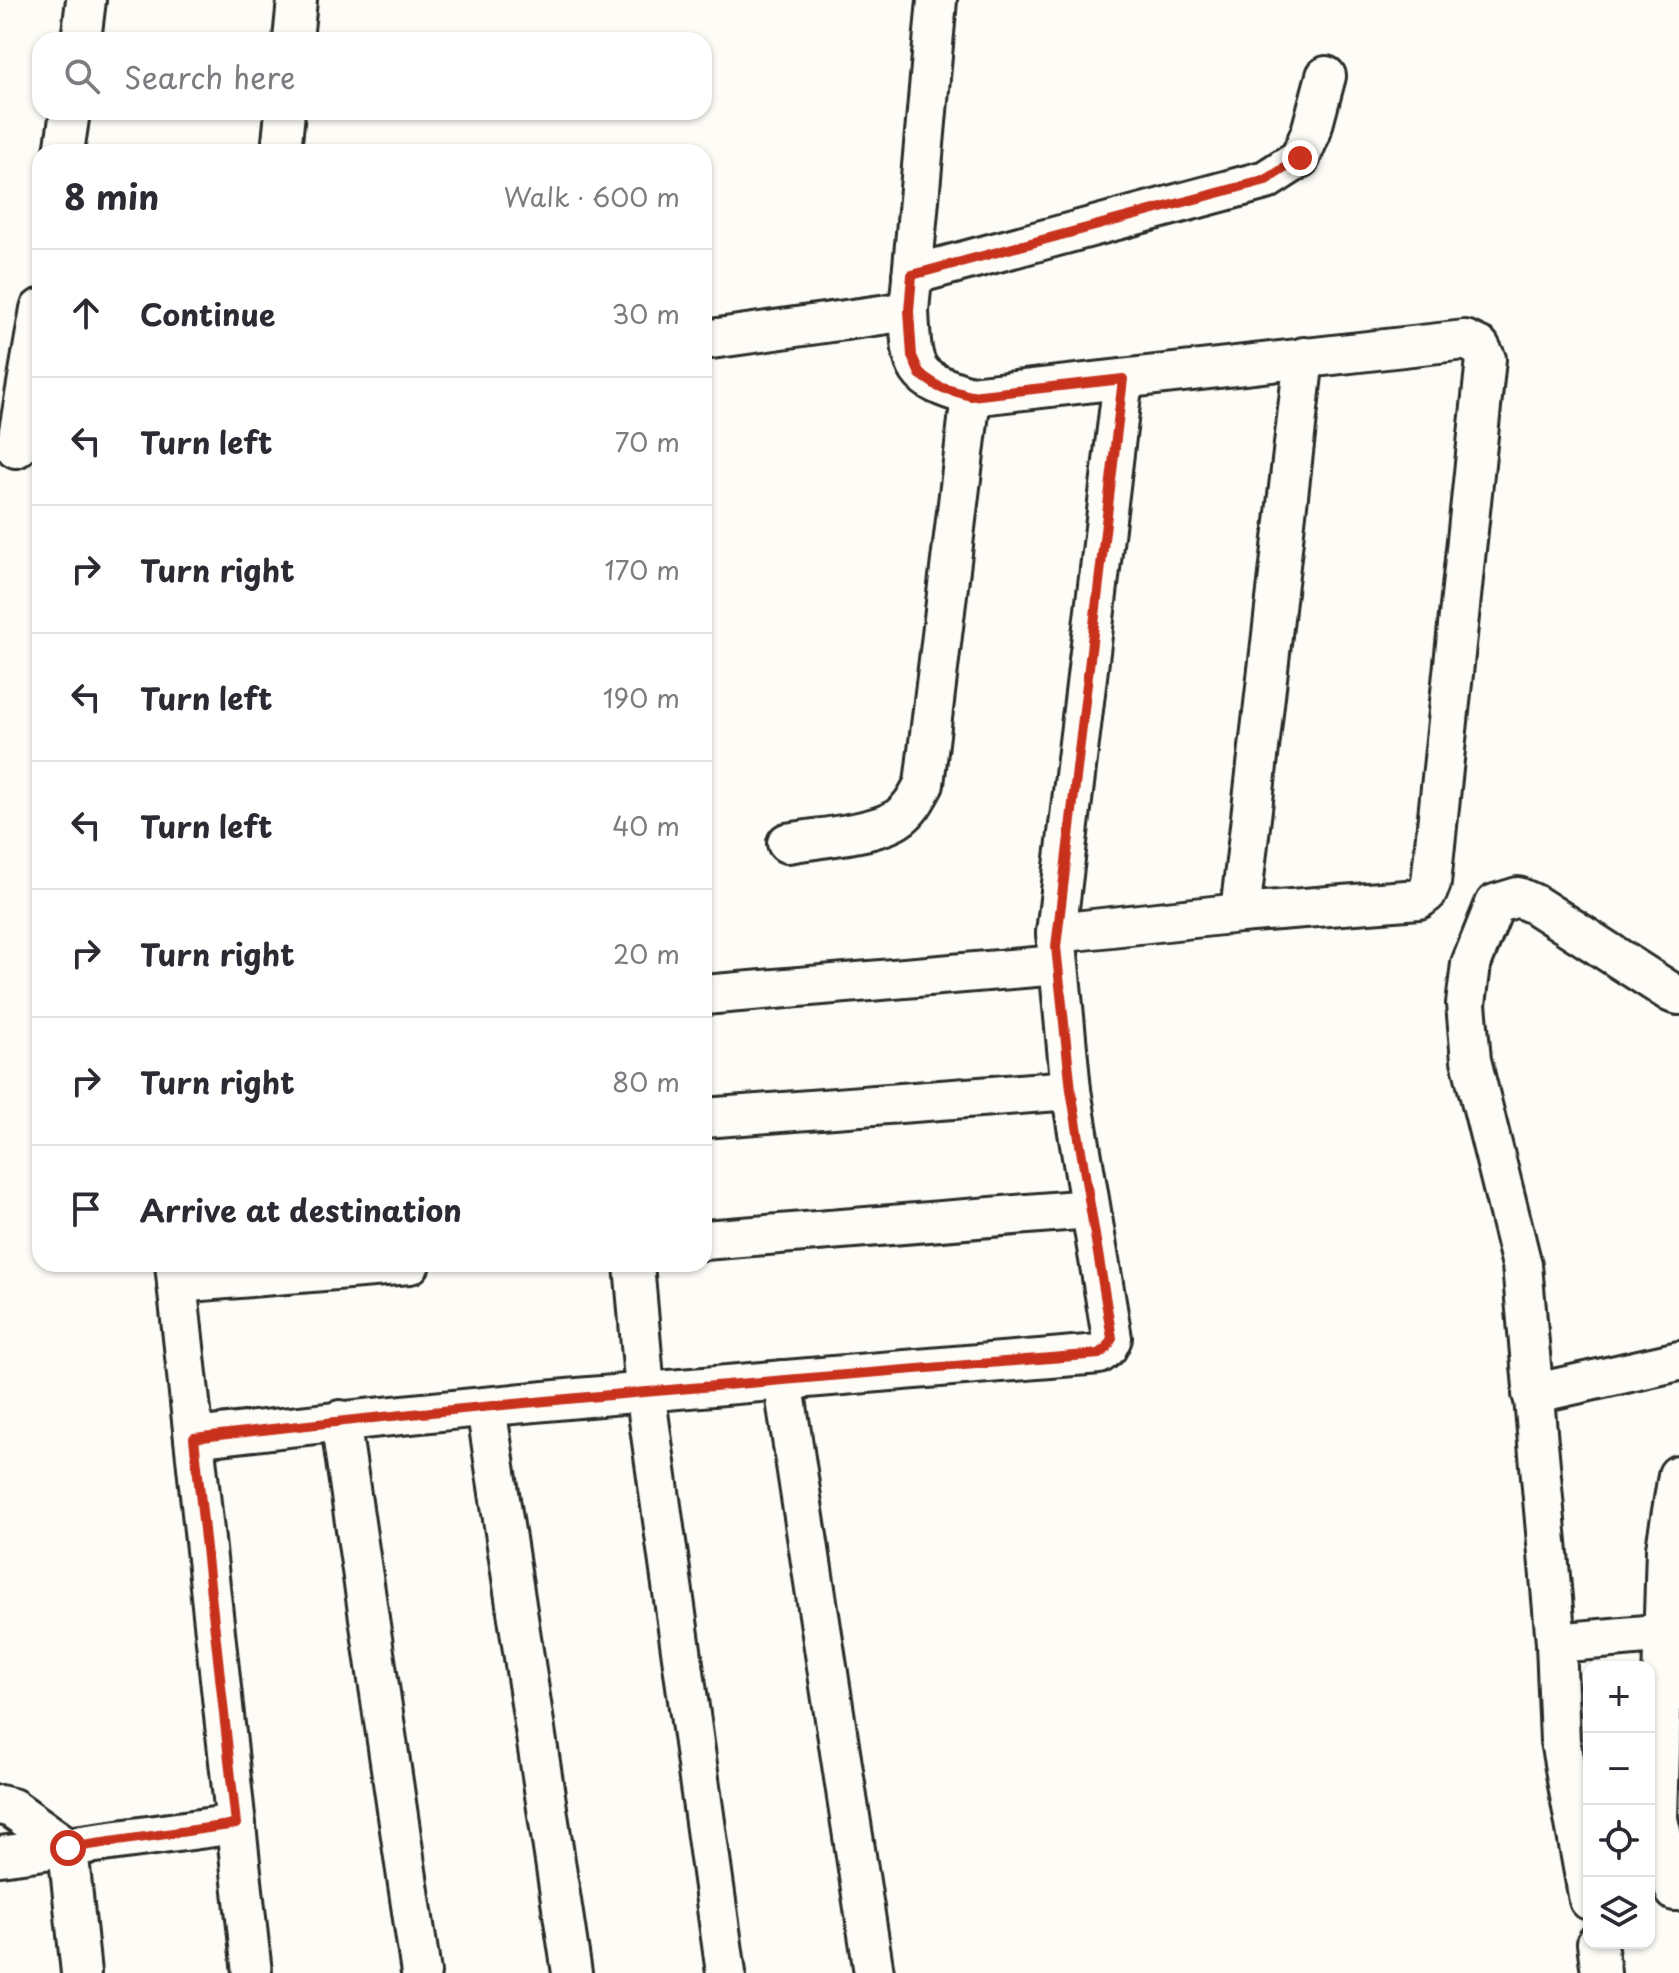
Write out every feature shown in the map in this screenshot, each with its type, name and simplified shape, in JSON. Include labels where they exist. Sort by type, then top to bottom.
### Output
[{"type":"street","points":[[82,32],[86,0]]},
{"type":"street","points":[[294,32],[297,0]]},
{"type":"street","points":[[712,994],[1057,949],[1240,913],[1419,899],[1427,893],[1431,883],[1486,359],[1480,347],[1465,340],[971,396],[939,387],[920,374],[912,356],[911,293],[937,0]]},
{"type":"street","points":[[712,338],[911,293],[1266,180],[1300,158],[1311,132],[1326,76]]},
{"type":"street","points":[[65,144],[69,120]]},
{"type":"street","points":[[282,144],[284,120]]},
{"type":"street","points":[[1240,913],[1304,357]]},
{"type":"street","points":[[19,451],[32,363]]},
{"type":"street","points":[[194,1438],[340,1420],[645,1391],[1099,1354],[1107,1348],[1112,1338],[1071,1090],[1057,949],[1123,379]]},
{"type":"street","points":[[787,843],[865,830],[896,820],[914,803],[924,784],[971,396]]},
{"type":"street","points":[[1585,1877],[1560,1741],[1587,1639],[1532,1394],[1522,1265],[1471,1060],[1466,1004],[1471,964],[1495,904],[1518,897],[1679,995]]},
{"type":"street","points":[[712,1117],[1071,1090]]},
{"type":"street","points":[[712,1239],[1090,1209]]},
{"type":"street","points":[[202,1272],[176,1273],[252,1973]]},
{"type":"street","points":[[635,1272],[645,1391],[726,1973]]},
{"type":"street","points":[[1532,1394],[1679,1361]]},
{"type":"street","points":[[783,1380],[874,1973]]},
{"type":"street","points":[[486,1407],[572,1973]]},
{"type":"street","points":[[340,1420],[421,1973]]},
{"type":"street","points":[[1675,1891],[1658,1819],[1670,1633],[1666,1548],[1678,1475]]},
{"type":"street","points":[[1587,1639],[1670,1633]]},
{"type":"street","points":[[0,1805],[12,1808],[68,1848],[81,1973]]},
{"type":"street","points":[[0,1856],[236,1824]]},
{"type":"street","points":[[1598,1949],[1601,1973]]},
{"type":"route","points":[[68,1848],[236,1824],[194,1438],[340,1420],[645,1391],[1099,1354],[1107,1348],[1112,1338],[1071,1090],[1056,933],[1123,379],[971,396],[939,387],[920,374],[912,356],[909,311],[912,275],[1266,180],[1300,158]]}]
